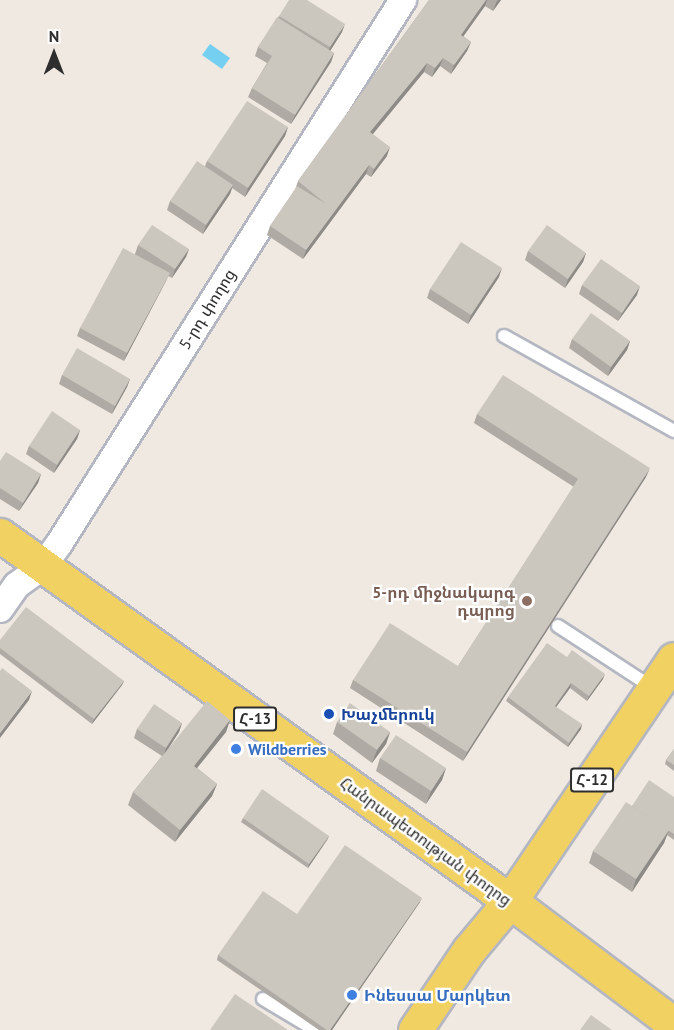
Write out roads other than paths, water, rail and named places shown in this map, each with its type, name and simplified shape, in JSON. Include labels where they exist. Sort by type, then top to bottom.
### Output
[{"type":"main road","name":"Հանրապետության փողոց","points":[[0,536],[510,901],[674,1024]]},
{"type":"main road","name":"Հ-12","points":[[415,1030],[469,950],[510,901],[674,659]]},
{"type":"street","name":"5-րդ փողոց","points":[[0,609],[17,585],[43,566],[403,0]]},
{"type":"lane","points":[[504,336],[674,431]]},
{"type":"lane","points":[[558,626],[654,688]]},
{"type":"lane","points":[[262,999],[315,1030]]},
{"type":"water","points":[[210,44],[230,58],[222,69],[202,55]]},
{"type":"place","name":"5-րդ միջնակարգ դպրոց","points":[[527,601]]},
{"type":"place","name":"Խաչմերուկ","points":[[329,714]]},
{"type":"place","name":"Wildberries","points":[[236,749]]},
{"type":"place","name":"Ինեսսա Մարկետ","points":[[352,995]]}]
